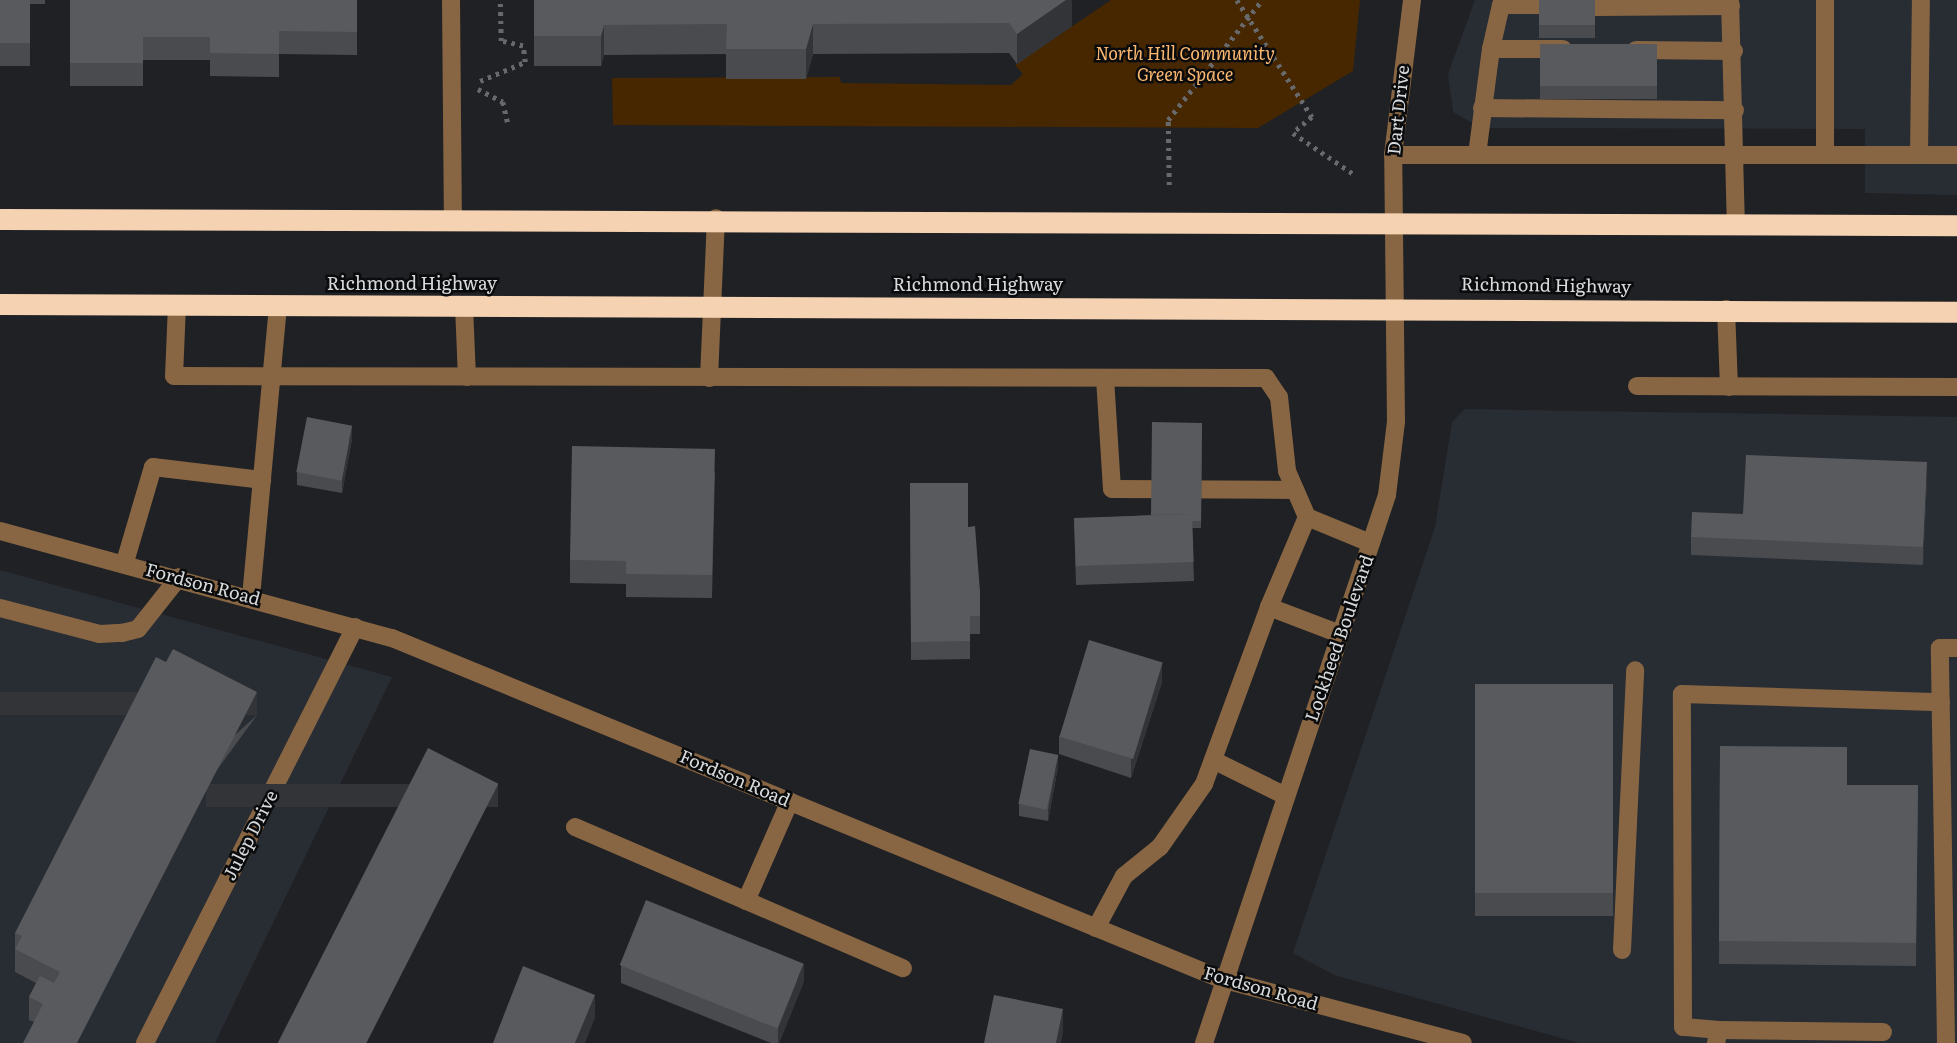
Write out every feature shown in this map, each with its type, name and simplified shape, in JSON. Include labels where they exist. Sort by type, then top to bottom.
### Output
[{"type":"highway","points":[[0,219],[1394,220],[1957,225]]},
{"type":"highway","name":"Richmond Highway","points":[[0,304],[1397,306],[1957,312]]},
{"type":"street","points":[[451,0],[453,218]]},
{"type":"street","name":"Dart Drive","points":[[1394,220],[1393,155],[1412,0]]},
{"type":"street","points":[[1825,0],[1825,155]]},
{"type":"street","points":[[1919,155],[1922,0]]},
{"type":"street","points":[[1595,7],[1731,3],[1736,224]]},
{"type":"street","points":[[1477,155],[1491,49],[1502,5],[1539,5]]},
{"type":"street","points":[[1491,49],[1586,50]]},
{"type":"street","points":[[1613,50],[1734,51]]},
{"type":"street","points":[[1482,108],[1735,110]]},
{"type":"street","points":[[1393,155],[1957,155]]},
{"type":"street","points":[[709,378],[710,307],[716,218]]},
{"type":"street","name":"Lockheed Boulevard","points":[[1204,1043],[1221,979],[1340,634],[1394,459],[1397,306],[1394,220]]},
{"type":"street","points":[[177,305],[174,376],[1266,378],[1279,397],[1295,490],[1307,517],[1370,543]]},
{"type":"street","points":[[250,597],[278,306]]},
{"type":"street","points":[[464,306],[467,377]]},
{"type":"street","points":[[1726,309],[1729,387]]},
{"type":"street","points":[[1105,378],[1112,489],[1295,490]]},
{"type":"street","points":[[1637,386],[1957,387]]},
{"type":"street","points":[[125,562],[153,467],[262,480]]},
{"type":"street","points":[[1096,928],[1124,876],[1160,847],[1213,760],[1269,607],[1307,517]]},
{"type":"street","name":"Fordson Road","points":[[0,531],[125,562],[355,626],[790,801],[1221,979],[1462,1043]]},
{"type":"street","points":[[0,608],[100,634],[122,633],[138,629],[179,577]]},
{"type":"street","points":[[1269,607],[1340,634]]},
{"type":"street","name":"Julep Drive","points":[[145,1043],[355,626]]},
{"type":"street","points":[[1946,1043],[1940,648],[1957,648]]},
{"type":"street","points":[[1622,950],[1635,670]]},
{"type":"street","points":[[1883,1032],[1717,1037],[1683,1027],[1682,694],[1941,702]]},
{"type":"street","points":[[1213,760],[1286,796]]},
{"type":"street","points":[[746,901],[790,801]]},
{"type":"street","points":[[575,827],[903,968]]},
{"type":"path","points":[[500,0],[500,41],[523,46],[525,62],[490,72],[478,88],[503,102],[508,124]]},
{"type":"path","points":[[1237,0],[1312,117],[1293,133],[1355,175]]},
{"type":"path","points":[[1169,185],[1167,120],[1262,0]]},
{"type":"shaded area","points":[[1475,0],[1957,0],[1957,195],[1865,193],[1865,129],[1481,128],[1453,112],[1448,74]]},
{"type":"shaded area","points":[[1465,409],[1957,417],[1957,1043],[1579,1043],[1334,975],[1293,953],[1435,527],[1452,422]]},
{"type":"shaded area","points":[[0,570],[392,677],[215,1043],[0,1043]]},
{"type":"green space","name":"North Hill Community Green Space","points":[[1111,0],[1360,0],[1353,71],[1258,128],[613,125],[612,78],[840,77],[841,83],[1011,85],[1023,74],[1015,65]]},
{"type":"building","points":[[0,0],[30,0],[30,43],[0,43]]},
{"type":"building","points":[[70,0],[357,0],[357,32],[279,31],[279,54],[210,53],[210,37],[143,37],[143,63],[70,63]]},
{"type":"building","points":[[534,0],[1066,0],[1017,34],[1009,23],[813,24],[806,49],[726,49],[727,24],[604,25],[601,36],[534,36]]},
{"type":"building","points":[[1539,0],[1595,0],[1595,25],[1539,25]]},
{"type":"building","points":[[1540,44],[1657,44],[1657,86],[1540,86]]},
{"type":"building","points":[[307,417],[352,426],[341,481],[296,472]]},
{"type":"building","points":[[1152,422],[1202,423],[1201,521],[1192,521],[1192,514],[1151,515]]},
{"type":"building","points":[[572,446],[715,449],[712,575],[626,574],[626,561],[570,560]]},
{"type":"building","points":[[1746,455],[1927,462],[1923,547],[1691,537],[1692,512],[1743,514]]},
{"type":"building","points":[[910,483],[968,483],[968,527],[975,526],[980,592],[980,616],[970,616],[970,641],[911,642]]},
{"type":"building","points":[[1192,514],[1194,562],[1076,566],[1074,518]]},
{"type":"building","points":[[1089,640],[1163,663],[1133,759],[1059,737]]},
{"type":"building","points":[[173,649],[257,692],[77,1043],[23,1043],[43,1004],[29,997],[40,976],[54,983],[60,972],[15,949],[22,936],[15,933],[156,657],[166,662]]},
{"type":"building","points":[[1475,684],[1613,684],[1613,893],[1475,893]]},
{"type":"building","points":[[1720,746],[1847,747],[1847,785],[1918,785],[1916,943],[1719,941]]},
{"type":"building","points":[[428,748],[498,784],[366,1043],[278,1043]]},
{"type":"building","points":[[1030,749],[1058,755],[1047,810],[1018,804]]},
{"type":"building","points":[[646,900],[804,964],[777,1029],[620,965]]},
{"type":"building","points":[[523,966],[595,995],[575,1043],[493,1043]]},
{"type":"building","points":[[994,995],[1063,1009],[1056,1043],[984,1043]]}]
